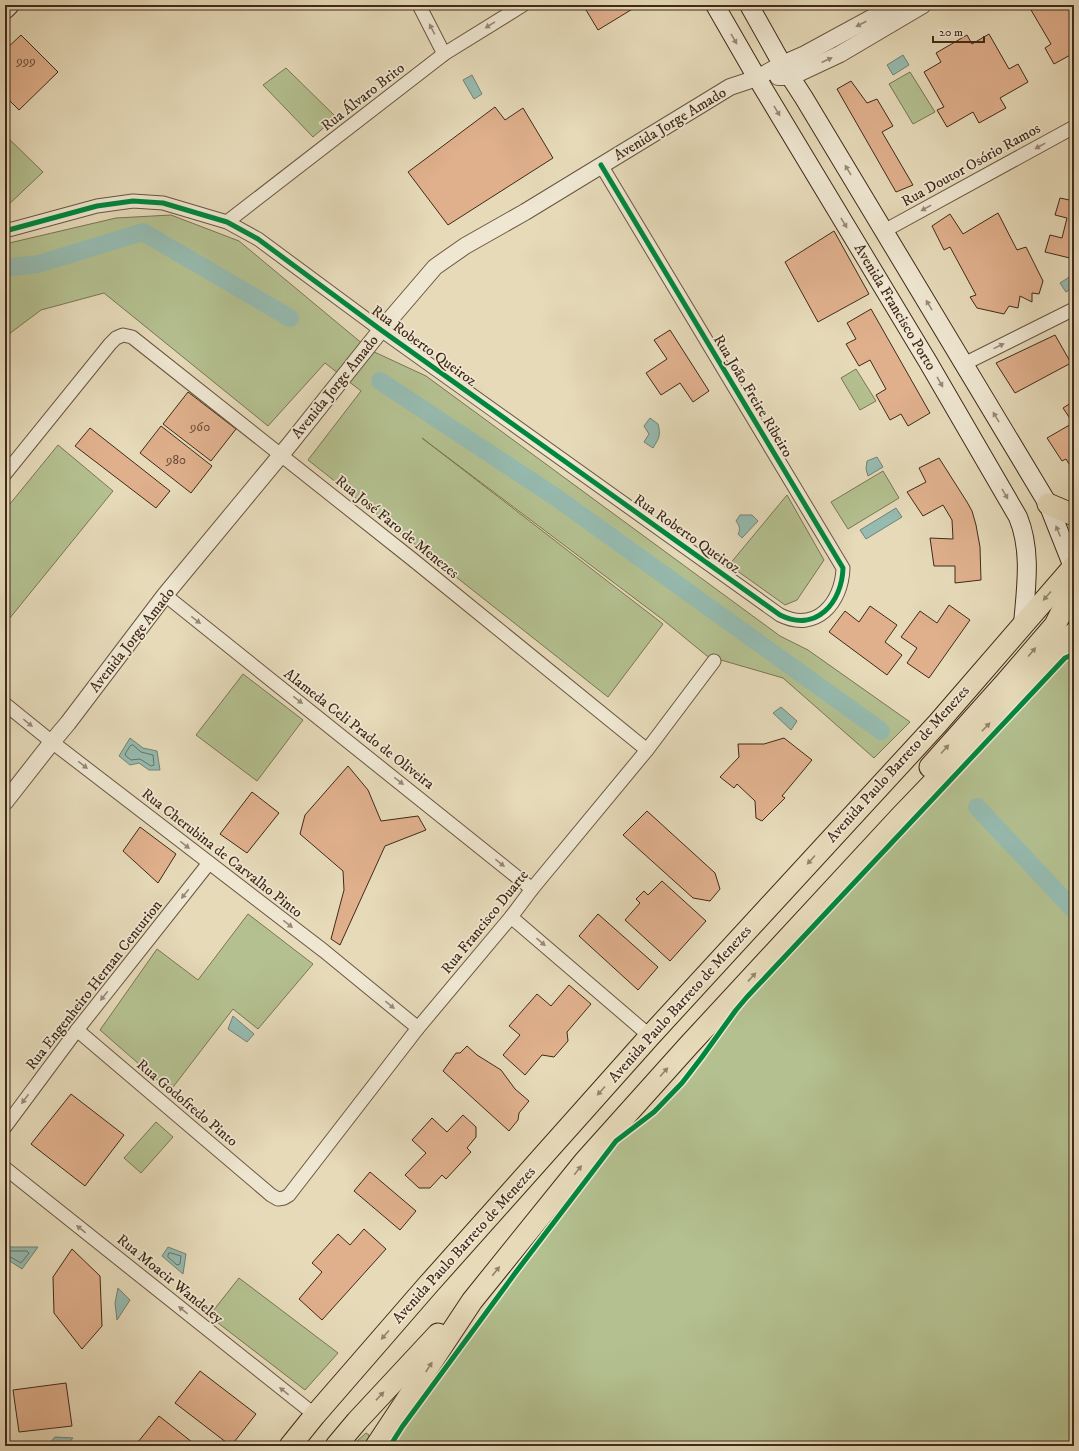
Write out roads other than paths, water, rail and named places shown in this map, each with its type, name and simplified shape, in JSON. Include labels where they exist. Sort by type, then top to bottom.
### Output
[{"type":"main road","points":[[5,10],[10,5]]},
{"type":"main road","name":"Avenida Francisco Porto","points":[[715,5],[757,78],[928,362],[1023,527],[1026,542],[1027,567],[1023,624]]},
{"type":"main road","name":"Avenida Francisco Porto","points":[[749,5],[1048,504],[1073,566]]},
{"type":"main road","points":[[1048,504],[1074,515]]},
{"type":"main road","points":[[901,816],[921,778],[937,758],[1055,625],[1064,607],[1069,592],[1073,566]]},
{"type":"main road","name":"Avenida Paulo Barreto de Menezes","points":[[290,1446],[427,1286],[650,1036],[938,723],[1073,566]]},
{"type":"main road","points":[[376,1446],[472,1301],[595,1150],[689,1045],[901,816],[1022,691],[1074,633]]},
{"type":"main road","points":[[336,1446],[357,1421],[444,1327],[472,1301]]},
{"type":"main road","points":[[346,1446],[357,1421]]},
{"type":"street","points":[[419,5],[444,54]]},
{"type":"street","name":"Rua Álvaro Brito","points":[[227,222],[444,54],[524,5]]},
{"type":"street","points":[[787,70],[805,54],[894,5]]},
{"type":"street","points":[[787,70],[840,54],[923,5]]},
{"type":"street","name":"Avenida Jorge Amado","points":[[5,802],[68,723],[165,595],[281,455],[381,330],[435,267],[465,246],[525,212],[730,88],[757,78],[787,70]]},
{"type":"street","name":"Rua Doutor Osório Ramos","points":[[884,231],[1074,127]]},
{"type":"street","name":"Rua João Freire Ribeiro","points":[[601,165],[843,568],[843,580],[832,604],[820,615],[808,620],[793,620]]},
{"type":"street","name":"Rua Roberto Queiroz","points":[[5,231],[97,206],[133,201],[163,203],[227,222],[258,239],[381,330],[780,615],[793,620]]},
{"type":"street","points":[[964,364],[1074,309]]},
{"type":"street","name":"Rua José Faro de Menezes","points":[[5,474],[110,344],[116,338],[123,335],[132,337],[412,559],[647,750]]},
{"type":"street","name":"Alameda Celi Prado de Oliveira","points":[[165,595],[426,802],[532,889]]},
{"type":"street","name":"Rua Francisco Duarte","points":[[278,1199],[284,1198],[289,1194],[418,1028],[511,917],[532,889],[647,750],[714,661]]},
{"type":"street","name":"Rua Cherubina de Carvalho Pinto","points":[[5,704],[52,742],[324,951],[418,1028]]},
{"type":"street","name":"Rua Engenheiro Hernan Centurion","points":[[5,1127],[77,1030],[209,863]]},
{"type":"street","points":[[511,917],[650,1036]]},
{"type":"street","name":"Rua Godofredo Pinto","points":[[77,1030],[265,1190],[278,1199]]},
{"type":"street","name":"Rua Moacir Wandeley","points":[[5,1168],[315,1416]]},
{"type":"water","points":[[903,55],[909,65],[893,75],[887,65]]},
{"type":"water","points":[[472,75],[482,94],[474,99],[463,80]]},
{"type":"water","points":[[1074,274],[1074,287],[1066,292],[1060,283]]},
{"type":"water","points":[[650,418],[658,424],[659,431],[658,439],[653,448],[644,442],[649,434],[644,426]]},
{"type":"water","points":[[877,457],[883,467],[868,476],[866,469],[867,461]]},
{"type":"water","points":[[896,508],[902,517],[866,539],[860,530]]},
{"type":"water","points":[[740,515],[752,515],[758,521],[742,538],[738,534],[739,527],[736,521]]},
{"type":"water","points":[[781,707],[797,721],[791,730],[773,713]]},
{"type":"water","points":[[130,738],[143,748],[157,751],[160,770],[149,770],[139,763],[130,765],[119,756]]},
{"type":"water","points":[[233,1016],[254,1034],[247,1042],[228,1029]]},
{"type":"water","points":[[7,1247],[38,1247],[22,1269],[5,1258]]},
{"type":"water","points":[[168,1247],[186,1254],[183,1274],[162,1256]]},
{"type":"water","points":[[118,1288],[130,1300],[117,1320],[115,1303]]},
{"type":"water","points":[[55,1437],[73,1438],[66,1446],[47,1446]]},
{"type":"waterway","points":[[5,268],[38,264],[143,232],[290,318]]},
{"type":"waterway","points":[[380,381],[557,498],[881,731]]},
{"type":"waterway","points":[[977,807],[1074,910]]}]
